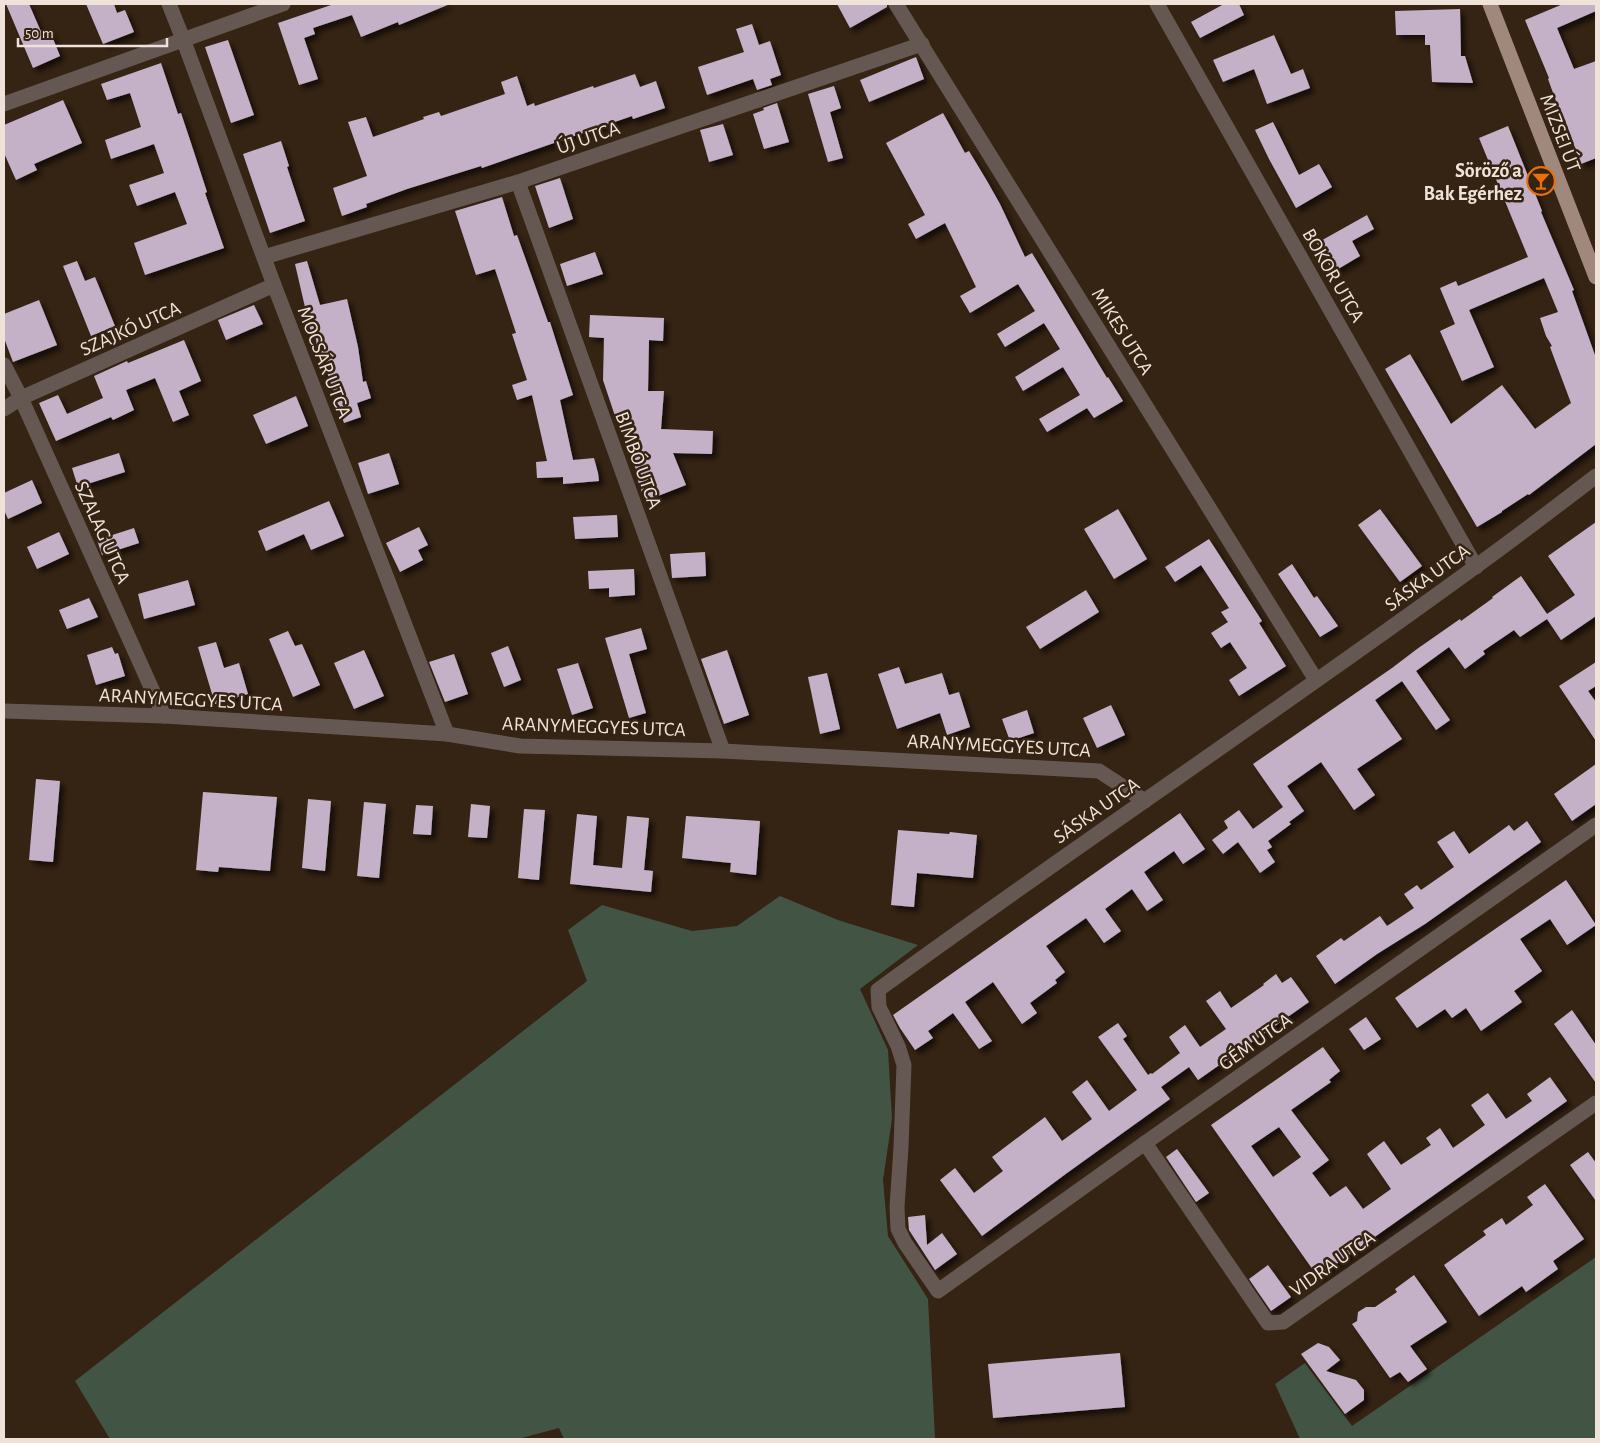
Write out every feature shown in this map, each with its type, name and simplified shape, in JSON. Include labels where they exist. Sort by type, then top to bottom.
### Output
[{"type":"main road","name":"MIZSEI ÚT","points":[[1490,4],[1596,277]]},
{"type":"street","name":"MOCSÁR UTCA","points":[[169,4],[274,285],[447,734]]},
{"type":"street","points":[[4,104],[284,4]]},
{"type":"street","name":"MIKES UTCA","points":[[896,4],[1316,680]]},
{"type":"street","name":"BOKOR UTCA","points":[[1156,4],[1476,567]]},
{"type":"street","name":"ÚJ UTCA","points":[[264,257],[518,182],[922,44]]},
{"type":"street","name":"BIMBÓ UTCA","points":[[518,182],[722,751]]},
{"type":"street","name":"SZAJKÓ UTCA","points":[[4,409],[21,398],[274,285]]},
{"type":"street","name":"SZALAG UTCA","points":[[4,365],[21,398],[164,716]]},
{"type":"street","name":"SÁSKA UTCA","points":[[938,1291],[905,1243],[898,1229],[897,1207],[902,1147],[904,1066],[898,1046],[879,1008],[878,990],[1476,567],[1596,476]]},
{"type":"street","name":"ARANYMEGGYES UTCA","points":[[4,711],[164,716],[447,734],[520,746],[722,751],[1099,771],[1145,801]]},
{"type":"street","name":"GÉM UTCA","points":[[938,1291],[1596,825]]},
{"type":"street","name":"VIDRA UTCA","points":[[1145,1143],[1268,1323],[1275,1323],[1283,1322],[1596,1104]]},
{"type":"green space","points":[[780,896],[838,920],[918,945],[860,989],[888,1050],[892,1119],[883,1180],[888,1236],[928,1299],[935,1439],[564,1439],[559,1428],[518,1439],[110,1439],[75,1381],[587,981],[568,930],[602,905],[692,931],[737,926]]},
{"type":"green space","points":[[1596,1257],[1596,1439],[1300,1439],[1275,1384],[1305,1363],[1352,1426]]},
{"type":"building","points":[[6,4],[29,4],[42,34],[50,31],[60,56],[33,68]]},
{"type":"building","points":[[86,4],[114,4],[117,13],[125,10],[134,32],[103,44]]},
{"type":"building","points":[[334,4],[450,4],[399,25],[398,22],[361,37],[352,15],[313,28],[315,34],[304,38],[318,79],[299,85],[278,23]]},
{"type":"building","points":[[837,4],[887,4],[887,7],[850,28]]},
{"type":"building","points":[[1224,4],[1239,4],[1244,15],[1200,38],[1191,22]]},
{"type":"building","points":[[1563,4],[1596,4],[1596,11],[1557,28],[1574,69],[1596,61],[1596,158],[1581,164],[1525,20]]},
{"type":"building","points":[[1460,9],[1461,56],[1465,56],[1473,83],[1432,82],[1430,45],[1425,45],[1425,35],[1396,35],[1395,11]]},
{"type":"building","points":[[752,24],[759,45],[770,41],[781,75],[770,79],[772,85],[757,90],[753,79],[707,95],[698,67],[744,52],[736,29]]},
{"type":"building","points":[[1274,35],[1291,74],[1303,69],[1310,88],[1267,104],[1254,69],[1223,82],[1213,60]]},
{"type":"building","points":[[228,40],[254,115],[231,123],[205,47]]},
{"type":"building","points":[[916,57],[924,79],[869,102],[860,80]]},
{"type":"building","points":[[161,63],[178,114],[181,113],[224,248],[145,275],[134,243],[187,224],[175,192],[137,206],[129,185],[164,173],[154,144],[111,159],[105,140],[141,127],[130,93],[107,100],[101,84]]},
{"type":"building","points":[[635,74],[640,87],[656,81],[665,108],[633,119],[632,116],[482,168],[481,166],[407,189],[366,204],[367,207],[342,216],[333,188],[367,176],[348,122],[366,117],[373,137],[424,119],[423,117],[439,112],[441,116],[505,94],[501,82],[517,76],[527,106],[534,103],[535,106]]},
{"type":"building","points":[[834,86],[841,108],[830,112],[843,158],[828,162],[808,94]]},
{"type":"building","points":[[63,100],[82,143],[34,164],[37,170],[16,180],[4,153],[4,125]]},
{"type":"building","points":[[777,103],[789,142],[764,149],[753,114]]},
{"type":"building","points":[[943,113],[965,153],[969,151],[987,181],[1025,257],[1032,253],[1107,378],[1123,401],[1094,418],[1087,408],[1047,432],[1039,419],[1080,395],[1063,367],[1023,391],[1015,377],[1060,349],[1044,323],[1005,347],[997,334],[1035,311],[1018,284],[970,313],[960,296],[976,287],[945,223],[916,239],[908,224],[925,215],[886,143]]},
{"type":"building","points":[[1273,122],[1299,175],[1319,164],[1332,187],[1296,208],[1255,130]]},
{"type":"building","points":[[723,124],[733,155],[709,162],[700,130]]},
{"type":"building","points":[[1508,126],[1574,290],[1572,291],[1596,358],[1596,444],[1529,495],[1477,527],[1385,369],[1410,354],[1451,424],[1502,385],[1535,429],[1571,403],[1550,347],[1552,346],[1546,336],[1540,318],[1558,312],[1544,278],[1469,310],[1494,367],[1462,381],[1440,331],[1455,324],[1440,288],[1456,281],[1458,286],[1528,257],[1479,138]]},
{"type":"building","points":[[281,141],[289,166],[287,167],[305,221],[270,233],[243,154]]},
{"type":"building","points":[[560,178],[573,219],[549,228],[535,186]]},
{"type":"building","points":[[502,197],[514,236],[517,235],[548,322],[550,322],[573,395],[560,400],[573,460],[594,458],[599,481],[563,484],[563,477],[537,478],[536,462],[547,461],[532,395],[517,400],[512,385],[527,380],[512,334],[516,333],[495,269],[476,275],[455,211]]},
{"type":"building","points":[[1367,215],[1374,229],[1352,241],[1360,256],[1333,272],[1317,243]]},
{"type":"building","points":[[595,252],[603,274],[567,286],[560,264]]},
{"type":"building","points":[[77,261],[85,281],[95,277],[115,326],[91,336],[63,266]]},
{"type":"building","points":[[307,261],[320,305],[347,299],[358,347],[363,382],[366,381],[371,398],[357,403],[361,417],[344,423],[326,369],[320,370],[315,332],[311,333],[295,264]]},
{"type":"building","points":[[39,300],[57,345],[13,362],[4,338],[4,314]]},
{"type":"building","points":[[254,305],[263,324],[226,340],[218,320]]},
{"type":"building","points":[[590,315],[664,318],[663,341],[649,340],[648,391],[664,391],[661,429],[713,431],[712,454],[673,453],[686,485],[645,501],[637,478],[639,477],[603,380],[604,338],[589,337]]},
{"type":"building","points":[[184,340],[201,381],[179,391],[189,415],[173,422],[155,378],[126,390],[134,410],[113,420],[111,417],[56,441],[39,403],[58,395],[67,414],[103,398],[94,376],[127,361],[128,363]]},
{"type":"building","points":[[296,396],[308,426],[266,444],[253,415]]},
{"type":"building","points":[[119,453],[125,472],[78,487],[72,468]]},
{"type":"building","points":[[389,453],[399,484],[368,494],[358,463]]},
{"type":"building","points":[[32,480],[42,503],[8,519],[4,510],[4,493]]},
{"type":"building","points":[[329,501],[344,536],[311,550],[304,534],[266,551],[258,531]]},
{"type":"building","points":[[1118,509],[1147,559],[1114,579],[1084,529]]},
{"type":"building","points":[[1380,509],[1422,566],[1400,582],[1358,525]]},
{"type":"building","points":[[617,515],[618,537],[575,539],[573,517]]},
{"type":"building","points":[[1596,522],[1596,616],[1561,640],[1547,619],[1520,637],[1514,630],[1483,651],[1485,654],[1465,669],[1449,647],[1416,671],[1450,720],[1436,730],[1402,681],[1375,700],[1402,739],[1357,769],[1375,795],[1354,810],[1321,762],[1287,786],[1304,811],[1289,822],[1291,824],[1268,841],[1272,847],[1267,850],[1275,862],[1260,873],[1238,842],[1223,854],[1212,840],[1228,828],[1224,821],[1239,810],[1253,829],[1283,807],[1253,764],[1460,619],[1461,621],[1521,576],[1547,614],[1575,595],[1548,556]]},
{"type":"building","points":[[419,527],[428,545],[418,550],[423,560],[400,572],[386,543]]},
{"type":"building","points":[[134,528],[139,543],[102,555],[97,540]]},
{"type":"building","points":[[59,532],[69,554],[37,569],[27,547]]},
{"type":"building","points":[[1209,539],[1262,621],[1259,623],[1286,666],[1239,696],[1229,680],[1247,668],[1230,642],[1221,648],[1211,633],[1228,622],[1221,612],[1229,608],[1201,565],[1175,582],[1165,567]]},
{"type":"building","points":[[705,552],[706,576],[672,578],[670,554]]},
{"type":"building","points":[[1292,564],[1314,598],[1317,596],[1338,626],[1320,637],[1278,574]]},
{"type":"building","points":[[634,569],[635,595],[609,597],[609,588],[589,589],[588,571]]},
{"type":"building","points":[[188,580],[195,605],[144,619],[138,594]]},
{"type":"building","points":[[1086,590],[1099,612],[1040,649],[1026,627]]},
{"type":"building","points":[[89,598],[98,617],[67,629],[59,610]]},
{"type":"building","points":[[641,628],[647,649],[629,654],[646,713],[629,718],[605,638]]},
{"type":"building","points":[[288,631],[295,646],[302,644],[320,685],[293,697],[269,639]]},
{"type":"building","points":[[216,642],[224,668],[239,663],[248,694],[215,704],[198,647]]},
{"type":"building","points":[[508,646],[521,680],[504,687],[491,653]]},
{"type":"building","points":[[112,647],[115,654],[118,653],[125,676],[96,685],[87,655]]},
{"type":"building","points":[[364,650],[384,696],[354,709],[334,663]]},
{"type":"building","points":[[727,650],[749,715],[724,724],[701,659]]},
{"type":"building","points":[[454,654],[468,694],[445,702],[429,662]]},
{"type":"building","points":[[1596,662],[1596,686],[1588,691],[1596,702],[1596,741],[1559,686]]},
{"type":"building","points":[[578,663],[593,708],[572,715],[557,669]]},
{"type":"building","points":[[899,667],[905,684],[942,673],[949,695],[959,692],[970,727],[947,735],[940,713],[897,729],[878,674]]},
{"type":"building","points":[[827,673],[840,729],[820,734],[808,677]]},
{"type":"building","points":[[1111,705],[1125,735],[1097,748],[1083,718]]},
{"type":"building","points":[[1027,710],[1034,733],[1010,741],[1002,719]]},
{"type":"building","points":[[1596,764],[1596,804],[1572,821],[1554,794]]},
{"type":"building","points":[[36,779],[60,781],[53,862],[29,860]]},
{"type":"building","points":[[203,792],[277,797],[270,871],[219,867],[218,872],[196,870]]},
{"type":"building","points":[[308,799],[331,801],[325,871],[302,868]]},
{"type":"building","points":[[364,802],[386,804],[379,878],[357,876]]},
{"type":"building","points":[[471,804],[490,806],[487,838],[468,837]]},
{"type":"building","points":[[416,805],[433,806],[431,835],[413,834]]},
{"type":"building","points":[[524,809],[545,810],[539,880],[518,878]]},
{"type":"building","points":[[1180,813],[1205,849],[1183,864],[1174,851],[1144,872],[1163,900],[1147,911],[1132,889],[1105,909],[1121,931],[1104,943],[1086,918],[1046,946],[1065,972],[1055,980],[1057,983],[1030,1003],[1037,1013],[1022,1024],[993,982],[965,1002],[992,1041],[979,1049],[953,1013],[928,1031],[933,1038],[915,1050],[893,1015]]},
{"type":"building","points":[[577,814],[597,816],[593,865],[622,868],[627,816],[649,818],[644,870],[653,871],[651,892],[570,884]]},
{"type":"building","points":[[686,816],[760,821],[756,875],[730,872],[731,863],[682,858]]},
{"type":"building","points":[[1527,821],[1541,842],[1425,924],[1377,954],[1335,984],[1316,956],[1341,938],[1344,941],[1380,916],[1387,926],[1414,908],[1404,894],[1417,885],[1421,890],[1454,867],[1437,842],[1454,831],[1469,854],[1509,825],[1514,831]]},
{"type":"building","points":[[898,830],[977,835],[973,878],[917,873],[914,907],[891,905]]},
{"type":"building","points":[[1566,880],[1596,925],[1567,945],[1550,919],[1520,939],[1542,971],[1514,991],[1522,1002],[1481,1031],[1466,1008],[1452,1018],[1445,1009],[1417,1028],[1395,998]]},
{"type":"building","points":[[1276,974],[1282,983],[1291,977],[1309,1002],[1198,1080],[1189,1067],[1161,1087],[1170,1099],[982,1236],[940,1180],[955,1168],[974,1193],[1003,1171],[992,1157],[1045,1117],[1062,1141],[1092,1119],[1072,1092],[1087,1080],[1109,1111],[1137,1090],[1098,1037],[1118,1023],[1127,1036],[1123,1039],[1148,1075],[1152,1074],[1180,1053],[1169,1037],[1185,1025],[1200,1047],[1226,1029],[1206,1001],[1220,991],[1231,1008],[1264,985]]},
{"type":"building","points":[[1572,1010],[1596,1045],[1596,1083],[1554,1024]]},
{"type":"building","points":[[1366,1017],[1381,1039],[1364,1050],[1349,1029]]},
{"type":"building","points":[[1323,1047],[1340,1071],[1329,1080],[1331,1082],[1291,1110],[1329,1160],[1312,1173],[1330,1197],[1346,1186],[1363,1209],[1391,1189],[1367,1154],[1384,1141],[1401,1165],[1431,1145],[1426,1138],[1440,1128],[1453,1148],[1485,1125],[1471,1105],[1488,1093],[1506,1119],[1532,1101],[1527,1094],[1550,1077],[1567,1101],[1318,1277],[1211,1125]],"holes":[[[1279,1127],[1301,1157],[1273,1177],[1251,1146]]]},
{"type":"building","points":[[1177,1149],[1209,1193],[1196,1202],[1166,1157]]},
{"type":"building","points":[[1588,1152],[1596,1163],[1596,1201],[1570,1165]]},
{"type":"building","points":[[1545,1184],[1584,1239],[1553,1261],[1558,1269],[1526,1292],[1522,1286],[1479,1316],[1444,1265],[1486,1235],[1483,1231],[1502,1218],[1506,1225],[1533,1205],[1527,1197]]},
{"type":"building","points":[[925,1215],[927,1245],[942,1233],[957,1254],[935,1270],[909,1230],[908,1217]]},
{"type":"building","points":[[1268,1265],[1291,1297],[1271,1311],[1249,1279]]},
{"type":"building","points":[[1414,1275],[1447,1322],[1410,1346],[1427,1369],[1408,1382],[1400,1372],[1390,1378],[1352,1324],[1357,1321],[1358,1312],[1366,1307],[1375,1307],[1397,1292],[1395,1289]]},
{"type":"building","points":[[1318,1343],[1329,1347],[1340,1360],[1326,1371],[1356,1380],[1364,1390],[1364,1400],[1345,1414],[1301,1354]]},
{"type":"building","points":[[1120,1353],[1125,1407],[993,1418],[988,1364]]},
{"type":"place","name":"Söröző a Bak Egérhez","points":[[1541,181]]}]
